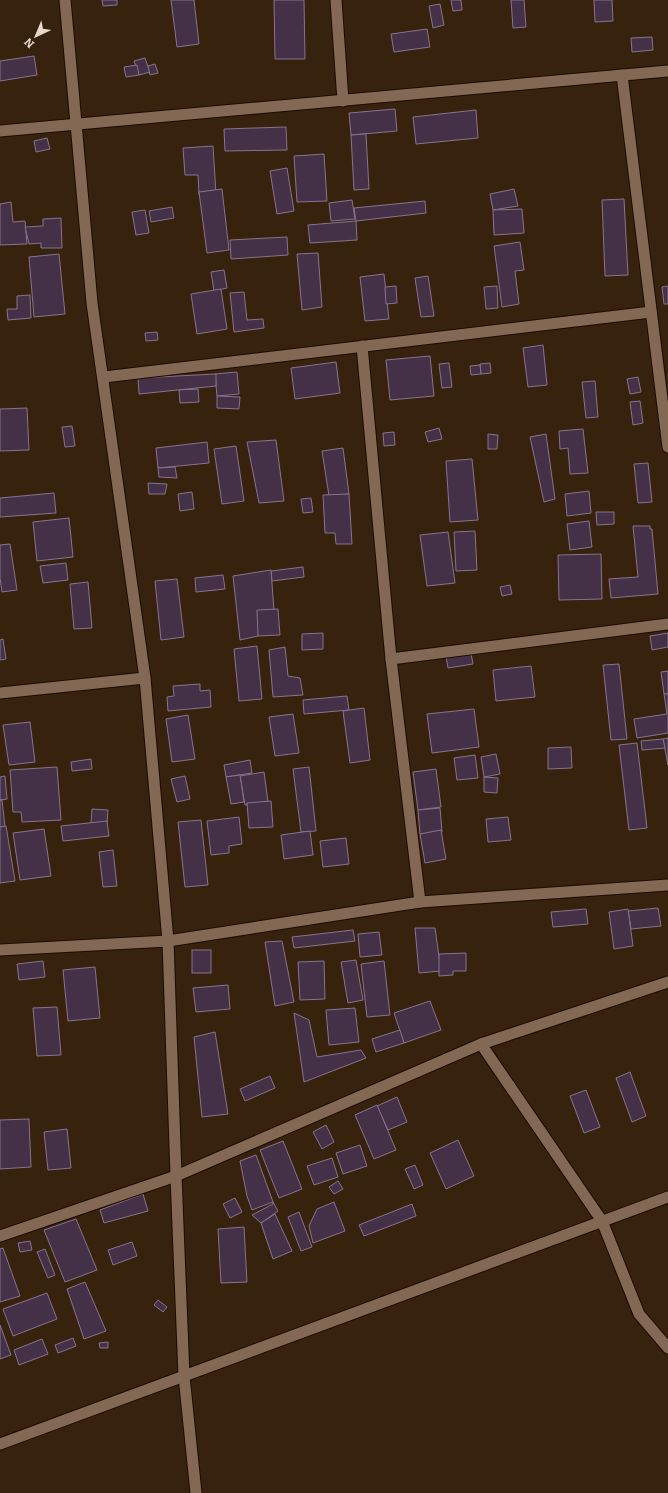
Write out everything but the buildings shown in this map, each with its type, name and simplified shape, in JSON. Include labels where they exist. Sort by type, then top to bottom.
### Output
[{"type":"street","points":[[65,0],[92,303],[104,377],[145,678],[168,941],[184,1376],[196,1493]]},
{"type":"street","points":[[336,0],[343,101]]},
{"type":"street","points":[[0,131],[343,101],[668,70]]},
{"type":"street","points":[[622,75],[668,447]]},
{"type":"street","points":[[104,377],[651,312]]},
{"type":"street","points":[[362,346],[391,659],[420,902]]},
{"type":"street","points":[[391,659],[668,624]]},
{"type":"street","points":[[0,693],[145,678]]},
{"type":"street","points":[[0,950],[168,941],[420,902],[668,886]]},
{"type":"street","points":[[0,1236],[176,1176],[481,1044],[668,982]]},
{"type":"street","points":[[481,1044],[602,1221],[639,1314],[668,1348]]},
{"type":"street","points":[[0,1444],[668,1197]]}]
